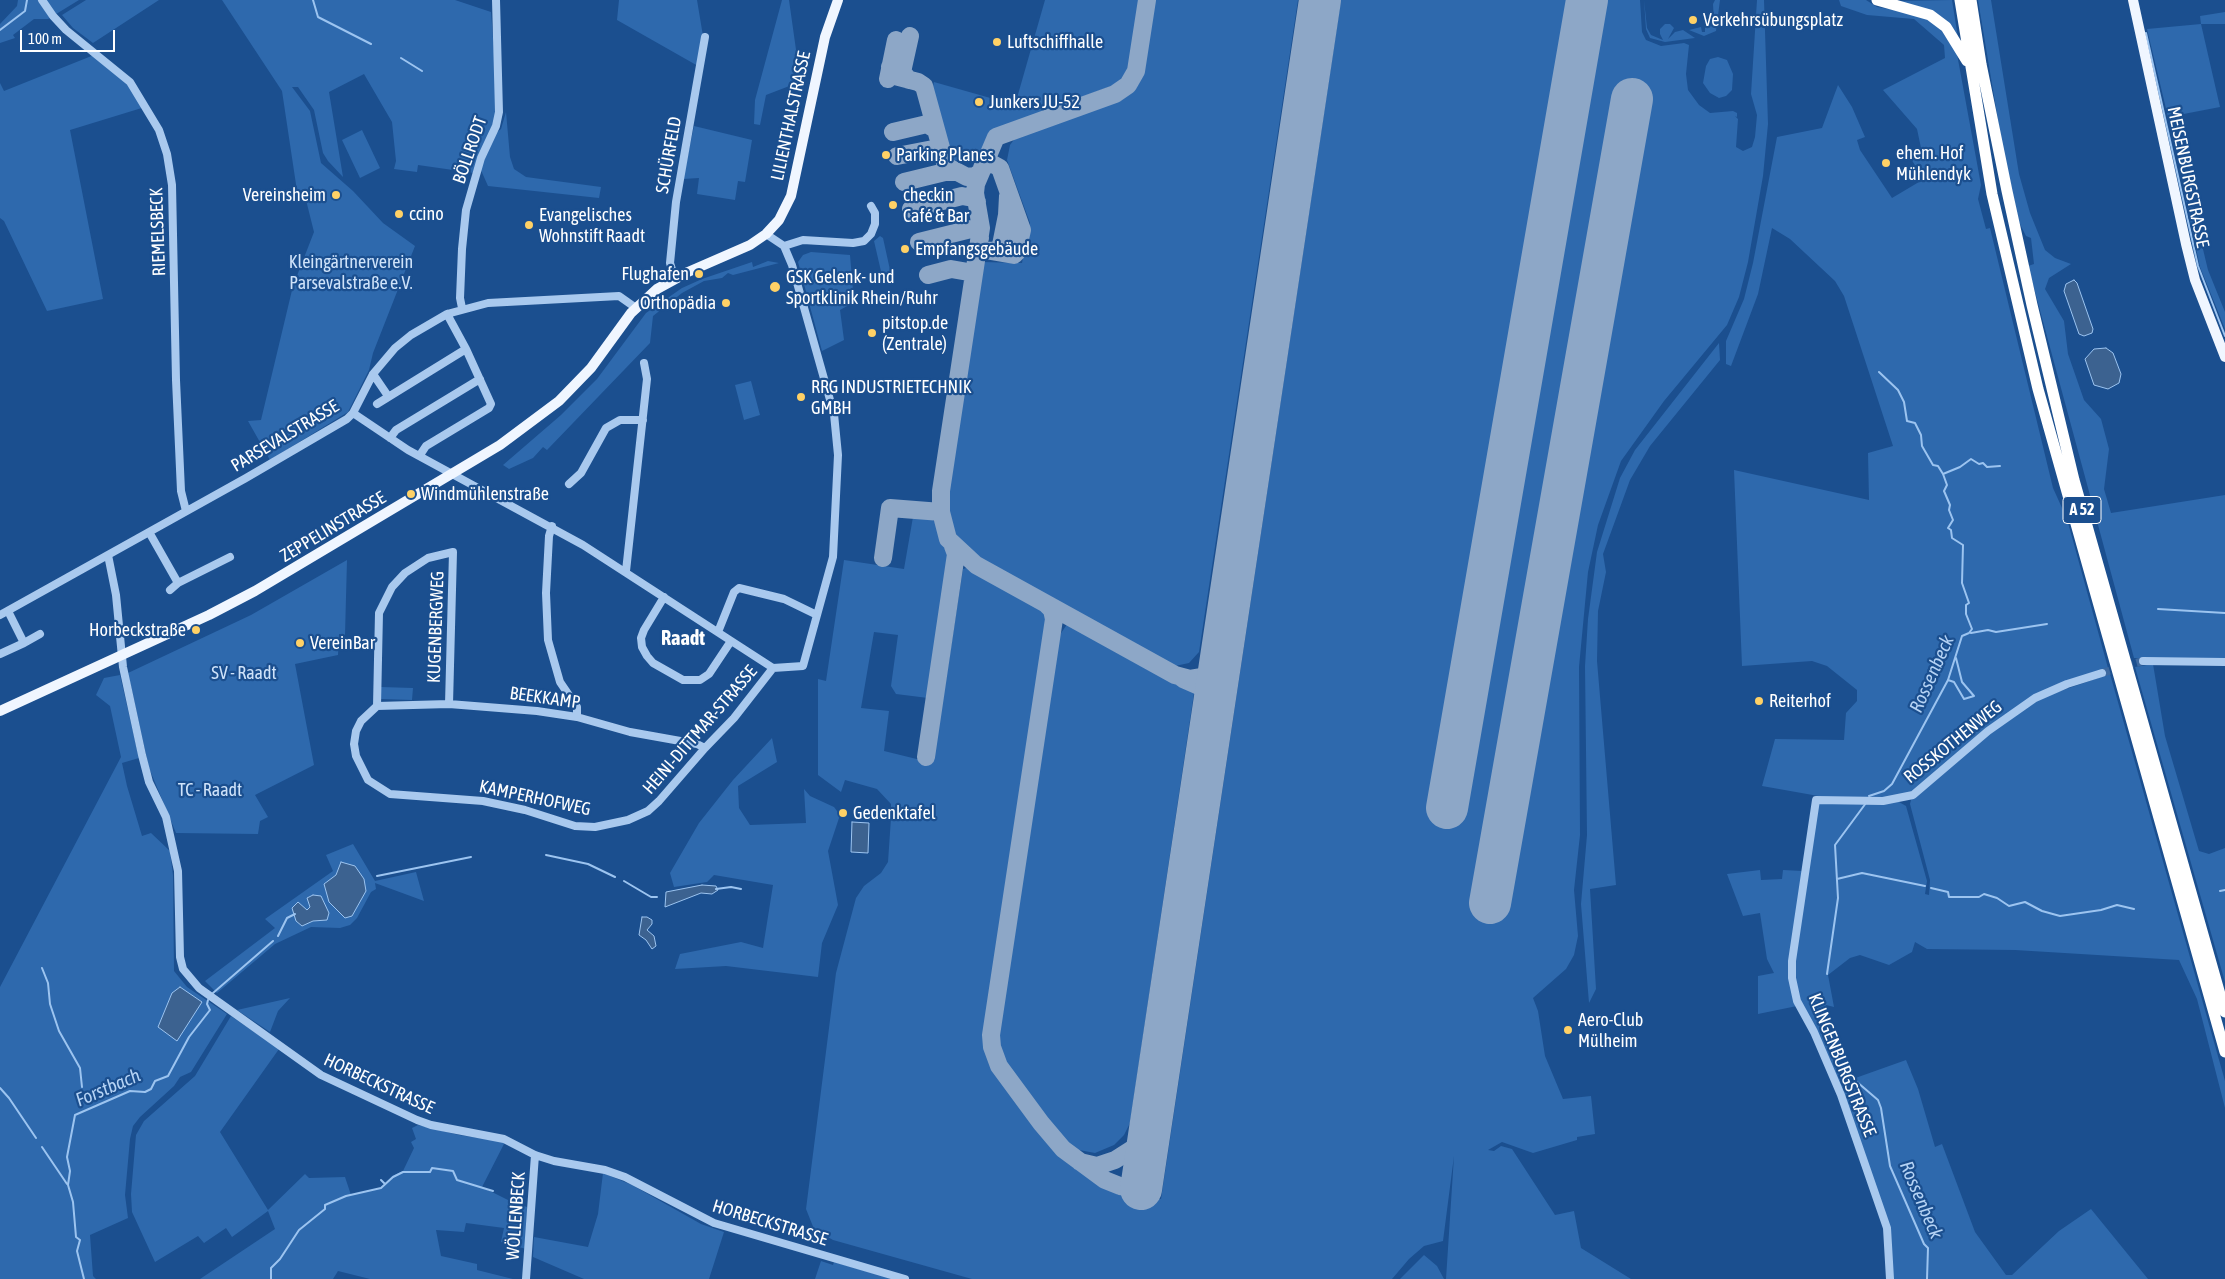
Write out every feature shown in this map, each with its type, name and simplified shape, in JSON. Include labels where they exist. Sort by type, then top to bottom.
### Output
[{"type":"highway","points":[[1877,0],[1920,10],[1938,20],[1952,35],[1970,66]]},
{"type":"highway","name":"A 52","points":[[1960,0],[1992,194],[2038,389],[2225,1052]]},
{"type":"highway","name":"A 52","points":[[1971,0],[1981,64],[2009,201],[2074,480],[2225,1012]]},
{"type":"main road","name":"LILIENTHALSTRASSE","points":[[766,234],[779,220],[791,196],[825,37],[838,0]]},
{"type":"main road","name":"MEISENBURGSTRASSE","points":[[2133,0],[2195,280],[2225,356]]},
{"type":"main road","name":"ZEPPELINSTRASSE","points":[[0,711],[121,656],[255,591],[523,431],[559,402],[591,368],[636,308],[657,288],[742,248],[766,234]]},
{"type":"street","name":"RIEMELSBECK","points":[[42,0],[66,30],[118,70],[130,82],[159,130],[167,154],[173,194],[176,380],[181,491],[186,511]]},
{"type":"street","name":"BÖLLRODT","points":[[462,308],[460,298],[466,210],[478,167],[496,126],[499,112],[496,0]]},
{"type":"street","name":"SCHÜRFELD","points":[[674,279],[670,263],[676,202],[705,37]]},
{"type":"street","points":[[784,246],[803,240],[853,242],[864,240],[871,234],[875,224],[876,213],[871,206]]},
{"type":"street","points":[[352,413],[390,438],[453,474],[552,526],[626,571],[664,598],[773,668],[803,666],[832,557],[838,455],[834,414],[793,267],[784,246],[766,234]]},
{"type":"street","name":"PARSEVALSTRASSE","points":[[0,615],[246,478],[347,419],[373,374],[395,348],[411,335],[447,314],[462,308],[512,301],[578,300],[619,296],[636,308]]},
{"type":"street","points":[[420,455],[426,446],[489,408],[491,400],[447,314]]},
{"type":"street","points":[[377,404],[466,349]]},
{"type":"street","points":[[626,571],[647,379],[644,363]]},
{"type":"street","points":[[373,374],[388,396]]},
{"type":"street","points":[[390,438],[396,430],[480,379]]},
{"type":"street","points":[[569,484],[581,473],[606,428],[620,420],[643,420]]},
{"type":"street","points":[[552,526],[549,536],[546,593],[548,640],[560,682],[577,707],[577,717]]},
{"type":"street","points":[[149,532],[178,583]]},
{"type":"street","name":"KUGENBERGWEG","points":[[377,706],[378,633],[380,614],[386,598],[396,582],[415,566],[428,558],[453,552],[449,704]]},
{"type":"street","name":"HORBECKSTRASSE","points":[[108,555],[116,595],[121,656],[144,765],[149,782],[166,818],[178,871],[180,957],[183,969],[189,978],[207,995],[321,1075],[431,1125],[504,1139],[535,1155],[554,1161],[605,1170],[625,1177],[714,1224],[904,1279]]},
{"type":"street","points":[[170,590],[178,583],[230,558]]},
{"type":"street","points":[[718,632],[734,592],[739,588],[746,588],[784,599],[817,615]]},
{"type":"street","points":[[664,598],[641,638],[646,656],[653,663],[683,680],[700,680],[709,674],[731,640]]},
{"type":"street","points":[[8,611],[24,643]]},
{"type":"street","points":[[0,654],[40,634]]},
{"type":"street","points":[[2143,661],[2225,662]]},
{"type":"street","name":"HEINI-DITTMAR-STRASSE","points":[[648,811],[734,718],[773,668]]},
{"type":"street","name":"ROSSKOTHENWEG","points":[[1816,800],[1883,800],[1913,794],[1988,731],[2035,698],[2067,684],[2102,673]]},
{"type":"street","name":"BEEKKAMP","points":[[377,706],[449,704],[536,711],[577,717],[630,732],[697,744],[705,748]]},
{"type":"street","name":"KAMPERHOFWEG","points":[[377,706],[360,721],[356,731],[356,756],[361,770],[368,780],[390,794],[483,801],[518,808],[575,826],[595,827],[611,825],[648,811]]},
{"type":"street","name":"KLINGENBURGSTRASSE","points":[[1816,800],[1792,961],[1792,978],[1797,1001],[1814,1032],[1841,1095],[1888,1228],[1890,1279]]},
{"type":"street","name":"WÖLLENBECK","points":[[526,1279],[535,1155]]},
{"type":"green space","points":[[18,0],[79,0],[48,19],[34,19],[13,35],[15,38],[0,43],[0,24],[17,6]]},
{"type":"green space","points":[[86,0],[159,0],[93,43],[73,28],[62,15]]},
{"type":"green space","name":"Kleingärtnerverein Parsevalstraße e.V.","points":[[222,0],[455,0],[491,12],[498,104],[497,114],[474,173],[418,165],[417,172],[394,169],[396,161],[392,122],[364,74],[329,92],[343,177],[323,153],[314,110],[298,87],[292,87],[310,111],[321,163],[353,191],[383,223],[415,246],[373,353],[369,370],[348,412],[270,460],[248,421],[261,420],[293,286],[314,232],[304,192],[297,191],[282,91]]},
{"type":"green space","points":[[619,0],[697,0],[703,36],[698,66],[617,20]]},
{"type":"green space","points":[[782,0],[789,0],[799,71],[792,85],[766,95],[760,125],[754,124],[755,100]]},
{"type":"green space","points":[[1045,0],[1140,0],[1130,67],[1125,77],[1114,85],[996,129],[990,135],[980,154],[965,161],[952,160],[948,156],[932,90],[934,82],[1015,105]]},
{"type":"green space","points":[[1155,0],[1298,0],[1199,652],[1189,663],[1175,666],[1166,664],[984,561],[954,535],[948,516],[947,493],[982,262],[1022,263],[1030,223],[1007,160],[1010,145],[1016,137],[1122,100],[1135,90],[1143,75]]},
{"type":"green space","points":[[1341,0],[1640,0],[1642,32],[1646,40],[1661,46],[1684,43],[1689,45],[1686,74],[1688,90],[1699,105],[1710,113],[1733,111],[1737,113],[1737,117],[1735,116],[1738,119],[1736,147],[1743,151],[1752,147],[1755,137],[1757,115],[1751,94],[1757,0],[1764,0],[1768,124],[1763,176],[1748,262],[1739,297],[1727,325],[1664,401],[1621,461],[1598,525],[1588,572],[1579,667],[1580,835],[1574,890],[1578,936],[1574,955],[1566,969],[1533,998],[1538,1011],[1545,1056],[1563,1099],[1591,1096],[1595,1134],[1577,1137],[1577,1140],[1533,1153],[1502,1142],[1488,1150],[1494,1151],[1501,1146],[1512,1149],[1555,1215],[1574,1211],[1581,1248],[1631,1279],[1446,1279],[1454,1156],[1443,1241],[1424,1246],[1409,1259],[1392,1279],[972,1279],[833,1240],[814,1229],[806,1209],[836,973],[856,898],[864,886],[881,873],[888,862],[891,804],[877,789],[845,780],[841,792],[818,775],[818,679],[826,681],[844,560],[904,569],[913,517],[933,520],[937,524],[949,557],[928,698],[896,694],[891,686],[898,635],[874,632],[861,708],[889,711],[884,751],[933,763],[963,569],[969,567],[1042,609],[1047,622],[984,1034],[986,1054],[1009,1091],[1046,1140],[1066,1161],[1104,1188],[1118,1193],[1161,1199]]},
{"type":"green space","points":[[1644,0],[1647,28],[1651,35],[1663,40],[1660,29],[1665,24],[1670,24],[1674,28],[1668,39],[1675,32],[1683,30],[1695,38],[1665,42],[1650,38],[1646,29]]},
{"type":"green space","points":[[1715,0],[1720,0],[1716,31],[1704,36],[1689,30],[1701,27],[1702,32],[1705,32],[1705,25],[1714,24],[1713,4]]},
{"type":"green space","points":[[1839,0],[1866,0],[1877,7],[1918,14],[1938,25],[1957,54],[1981,185],[1978,199],[1986,229],[1990,228],[2053,488],[2067,519],[2108,668],[2054,686],[2001,717],[2040,698],[2110,674],[2225,1081],[2225,1108],[2197,999],[2179,960],[2015,950],[1927,949],[1915,942],[1912,952],[1889,965],[1860,955],[1850,958],[1828,975],[1834,1007],[1826,1005],[1833,1035],[1829,1037],[1847,1081],[1906,1060],[1918,1089],[1935,1147],[1942,1144],[1975,1232],[2006,1275],[2012,1275],[2059,1231],[2091,1209],[2148,1279],[1892,1279],[1890,1229],[1800,1000],[1794,962],[1817,806],[1822,802],[1899,802],[1906,806],[1927,881],[1925,894],[1929,895],[1930,880],[1910,804],[1913,792],[1889,797],[1824,797],[1762,786],[1775,739],[1844,740],[1846,713],[1857,701],[1857,690],[1827,666],[1812,661],[1742,666],[1734,470],[1869,500],[1868,453],[1893,446],[1844,296],[1835,281],[1790,239],[1772,228],[1758,294],[1731,366],[1726,364],[1726,341],[1744,299],[1753,263],[1777,137],[1822,128],[1838,85],[1852,107],[1865,137],[1857,140],[1860,150],[1892,198],[1924,179],[1911,159],[1921,148],[1917,129],[1883,90],[1945,58],[1944,45],[1914,19],[1867,15],[1841,6]]},
{"type":"green space","points":[[1952,0],[1958,38],[1933,11],[1897,1]]},
{"type":"green space","points":[[1978,0],[1991,0],[2019,174],[2030,213],[2045,250],[2055,258],[2071,264],[2049,278],[2045,289],[2064,321],[2068,354],[2084,400],[2101,419],[2109,449],[2104,489],[2111,513],[2225,495],[2225,661],[2134,658],[2028,266],[2034,264],[2031,238],[2026,236],[2019,222],[2002,144]]},
{"type":"green space","points":[[2225,12],[2225,24],[2201,24],[2200,16]]},
{"type":"green space","points":[[2201,24],[2220,107],[2168,117],[2147,29]]},
{"type":"green space","points":[[94,55],[127,83],[145,107],[70,130],[103,299],[47,311],[4,221],[0,218],[0,83],[4,91]]},
{"type":"green space","points":[[1718,57],[1727,60],[1733,74],[1732,90],[1726,96],[1719,98],[1710,93],[1703,83],[1706,66],[1710,59]]},
{"type":"green space","points":[[506,112],[510,157],[514,169],[526,177],[601,187],[599,198],[488,186],[480,168],[496,133],[501,129]]},
{"type":"green space","points":[[694,126],[752,140],[745,182],[738,181],[735,200],[697,194],[699,178],[683,179]]},
{"type":"green space","points":[[362,130],[380,168],[360,178],[342,140]]},
{"type":"green space","points":[[2192,194],[2195,216],[2208,270],[2225,312],[2225,329],[2200,267],[2185,196]]},
{"type":"green space","points":[[880,236],[883,238],[892,279],[887,282],[883,280],[874,241]]},
{"type":"green space","points":[[811,252],[850,255],[854,302],[840,310],[844,340],[822,351],[798,262],[803,255]]},
{"type":"green space","points":[[768,261],[779,263],[733,275],[728,273],[722,278],[704,281],[682,293],[653,316],[650,343],[547,450],[543,447],[533,458],[509,469],[503,465],[561,415],[597,379],[646,313],[682,288],[702,279],[752,262],[753,267]]},
{"type":"green space","points":[[1719,343],[1720,360],[1650,446],[1630,480],[1603,554],[1606,572],[1598,611],[1597,661],[1616,885],[1590,889],[1596,989],[1589,1003],[1581,904],[1587,835],[1585,666],[1588,619],[1597,552],[1620,478],[1635,450]]},
{"type":"green space","points":[[751,381],[760,415],[744,420],[735,385]]},
{"type":"green space","points":[[347,560],[345,635],[339,634],[338,655],[295,664],[314,765],[255,795],[268,817],[260,821],[258,834],[176,833],[149,768],[128,673],[251,615]]},
{"type":"green space","points":[[1068,623],[1194,693],[1130,1123],[1124,1135],[1114,1145],[1095,1153],[1074,1149],[1061,1137],[1004,1060],[998,1037],[1059,636]]},
{"type":"green space","points":[[2153,664],[2165,736],[2199,851],[2209,854],[2225,848],[2225,982],[2135,667]]},
{"type":"green space","points":[[120,675],[139,758],[122,763],[127,786],[142,836],[151,833],[170,851],[173,875],[174,971],[187,987],[227,1014],[191,1072],[180,1077],[174,1086],[140,1117],[133,1126],[125,1195],[128,1218],[90,1235],[93,1276],[96,1279],[0,1279],[0,987],[121,757],[110,706],[96,695],[104,678]]},
{"type":"green space","points":[[381,687],[413,688],[412,700],[381,699]]},
{"type":"green space","points":[[772,738],[777,762],[738,786],[739,808],[750,825],[806,823],[804,789],[810,796],[834,807],[840,815],[828,851],[838,905],[822,943],[818,977],[726,966],[675,969],[680,954],[741,942],[763,948],[773,885],[714,875],[707,882],[674,887],[670,873],[699,823],[733,780]]},
{"type":"green space","points":[[353,844],[375,881],[416,872],[424,901],[375,883],[376,889],[371,892],[357,918],[350,925],[340,928],[311,927],[275,944],[217,993],[205,981],[275,928],[265,919],[333,871],[326,855]]},
{"type":"green space","points":[[1760,870],[1761,880],[1782,879],[1783,870],[1803,871],[1790,961],[1797,1006],[1758,1014],[1758,976],[1774,973],[1767,959],[1760,913],[1743,916],[1727,874]]},
{"type":"green space","points":[[290,998],[278,1011],[270,1032],[237,1010]]},
{"type":"green space","points":[[231,1016],[279,1049],[220,1132],[268,1210],[305,1174],[309,1178],[345,1177],[351,1195],[380,1188],[392,1176],[403,1171],[414,1148],[411,1142],[416,1139],[412,1128],[418,1125],[459,1135],[505,1142],[482,1187],[512,1202],[527,1207],[526,1249],[501,1242],[504,1228],[466,1223],[464,1232],[436,1230],[441,1256],[477,1264],[477,1270],[513,1279],[370,1279],[338,1271],[333,1279],[200,1279],[275,1229],[268,1211],[232,1237],[226,1228],[204,1243],[198,1236],[155,1262],[132,1212],[131,1194],[136,1135],[144,1121],[195,1076]]},
{"type":"green space","points":[[603,1173],[632,1185],[701,1224],[724,1232],[709,1279],[584,1279],[533,1257],[534,1237],[588,1247],[598,1214]]},
{"type":"green space","points":[[1424,1255],[1437,1266],[1444,1279],[1400,1279]]},
{"type":"green space","points":[[821,1261],[833,1265],[834,1262],[893,1279],[815,1279]]},
{"type":"shaded area","points":[[2074,280],[2077,283],[2093,329],[2092,333],[2084,336],[2079,334],[2064,291],[2066,284]]},
{"type":"shaded area","points":[[2106,348],[2113,353],[2121,374],[2119,383],[2108,389],[2094,385],[2085,359],[2094,349]]},
{"type":"shaded area","points":[[852,822],[869,823],[868,853],[851,852]]},
{"type":"shaded area","points":[[341,862],[355,866],[364,879],[366,891],[352,916],[345,918],[329,902],[324,884],[336,875]]},
{"type":"shaded area","points":[[702,885],[716,886],[718,890],[712,894],[701,893],[665,907],[666,892]]},
{"type":"shaded area","points":[[313,895],[321,896],[329,913],[327,920],[313,921],[302,926],[296,921],[292,908],[298,902],[307,910],[310,907],[307,898]]},
{"type":"shaded area","points":[[642,917],[652,920],[652,924],[647,930],[654,936],[656,946],[652,949],[646,940],[639,935]]},
{"type":"shaded area","points":[[180,987],[202,1002],[177,1041],[158,1027],[172,993]]},
{"type":"waterway","points":[[0,30],[25,11],[27,0]]},
{"type":"waterway","points":[[313,0],[318,17],[371,44]]},
{"type":"waterway","points":[[2146,33],[2198,266],[2225,336]]},
{"type":"waterway","points":[[401,58],[422,71]]},
{"type":"waterway","name":"Rossenbeck","points":[[1869,796],[1884,791],[1892,784],[1948,680],[1962,636],[1969,633],[1972,629],[1966,614],[1966,605],[1969,603],[1962,583],[1963,545],[1952,538],[1951,530],[1948,528],[1953,520],[1949,510],[1950,505],[1944,491],[1947,485],[1938,466],[1933,465],[1922,446],[1921,435],[1915,423],[1907,421],[1904,402],[1898,390],[1879,372]]},
{"type":"waterway","points":[[1943,474],[1960,467],[1971,459],[1979,464],[1983,463],[1987,467],[2000,466]]},
{"type":"waterway","points":[[2158,609],[2225,613]]},
{"type":"waterway","points":[[1971,633],[1988,630],[1996,632],[2047,624]]},
{"type":"waterway","points":[[1948,680],[1954,682],[1964,699],[1974,696],[1962,682],[1956,658]]},
{"type":"waterway","name":"Rossenbeck","points":[[1827,974],[1838,898],[1835,845],[1866,803]]},
{"type":"waterway","name":"Forstbach","points":[[546,855],[588,864],[615,877]]},
{"type":"waterway","name":"Forstbach","points":[[377,876],[471,857]]},
{"type":"waterway","points":[[1837,879],[1862,873],[1925,886]]},
{"type":"waterway","name":"Forstbach","points":[[624,881],[651,897],[657,897]]},
{"type":"waterway","name":"Forstbach","points":[[716,889],[731,887],[741,889]]},
{"type":"waterway","points":[[1931,888],[1948,892],[1949,897],[1979,897],[1984,894],[1997,898],[2009,906],[2025,902],[2042,911],[2060,916],[2101,910],[2117,905],[2134,909]]},
{"type":"waterway","points":[[2220,891],[2225,890]]},
{"type":"waterway","name":"Forstbach","points":[[278,936],[287,918],[295,914]]},
{"type":"waterway","name":"Forstbach","points":[[213,993],[273,941]]},
{"type":"waterway","points":[[42,968],[48,983],[50,1004],[59,1031],[80,1068],[82,1087]]},
{"type":"waterway","name":"Forstbach","points":[[84,1279],[77,1251],[80,1240],[76,1237],[73,1202],[68,1185],[70,1171],[67,1157],[75,1115],[130,1091],[145,1092],[151,1089],[155,1081],[168,1076],[189,1037],[210,1010],[207,1004],[208,1000]]},
{"type":"waterway","name":"Rossenbeck","points":[[1857,1082],[1878,1100],[1881,1108],[1890,1166],[1924,1244],[1928,1248],[1927,1279]]},
{"type":"waterway","points":[[0,1088],[36,1138]]},
{"type":"waterway","points":[[42,1147],[67,1184]]},
{"type":"waterway","points":[[271,1279],[271,1268],[280,1259],[299,1230],[325,1209],[325,1205],[346,1196],[381,1188],[393,1177],[403,1172],[430,1172],[432,1168],[453,1171],[457,1180],[493,1191]]},
{"type":"waterway","points":[[381,1180],[385,1184]]},
{"type":"taxiway","points":[[1147,0],[1136,71],[1128,85],[1115,94],[996,137],[976,184],[975,193],[981,228],[941,491],[941,512],[948,539],[976,565],[1175,675],[1190,679],[1202,677],[1216,666],[1222,651]]},
{"type":"taxiway","points":[[909,80],[902,72],[910,36]]},
{"type":"taxiway","points":[[888,79],[896,40]]},
{"type":"taxiway","points":[[890,67],[895,76],[918,82],[924,86],[946,166],[967,177],[975,176],[981,172]]},
{"type":"taxiway","points":[[893,132],[927,124],[935,129]]},
{"type":"taxiway","points":[[897,156],[933,149],[941,155]]},
{"type":"taxiway","points":[[976,259],[979,253],[985,250],[1014,255],[1017,252],[1022,230],[1000,168],[991,163],[982,168]]},
{"type":"taxiway","points":[[904,182],[945,172],[955,172]]},
{"type":"taxiway","points":[[911,209],[962,196],[973,198],[977,202]]},
{"type":"taxiway","points":[[991,251],[997,250],[1001,245],[1007,215],[1008,196]]},
{"type":"taxiway","points":[[919,242],[971,229],[978,232],[980,238]]},
{"type":"taxiway","points":[[928,275],[951,269],[974,273]]},
{"type":"taxiway","points":[[883,558],[890,508],[941,512]]},
{"type":"taxiway","points":[[926,757],[956,554],[953,546]]},
{"type":"taxiway","points":[[1046,604],[1052,610],[1054,619],[991,1035],[992,1047],[999,1066],[1041,1123],[1063,1149],[1105,1180],[1120,1186],[1141,1189]]},
{"type":"taxiway","points":[[1183,679],[1199,686],[1207,694],[1212,704],[1212,713]]},
{"type":"taxiway","points":[[1080,1162],[1097,1166],[1115,1160],[1137,1146],[1148,1132],[1150,1124]]},
{"type":"runway","points":[[1141,1189],[1320,0]]},
{"type":"runway","points":[[1447,808],[1587,0]]},
{"type":"runway","points":[[1490,903],[1632,99]]},
{"type":"tunnel","points":[[2102,673],[2143,661]]},
{"type":"place","name":"Verkehrsübungsplatz","points":[[1693,20]]},
{"type":"place","name":"Luftschiffhalle","points":[[997,42]]},
{"type":"place","name":"Junkers JU-52","points":[[979,102]]},
{"type":"place","name":"Parking Planes","points":[[886,155]]},
{"type":"place","name":"ehem. Hof Mühlendyk","points":[[1886,163]]},
{"type":"place","name":"Vereinsheim","points":[[336,195]]},
{"type":"place","name":"checkin Café & Bar","points":[[893,205]]},
{"type":"place","name":"ccino","points":[[399,214]]},
{"type":"place","name":"Evangelisches Wohnstift Raadt","points":[[529,225]]},
{"type":"place","name":"Empfangsgebäude","points":[[905,249]]},
{"type":"place","name":"Flughafen","points":[[699,274]]},
{"type":"place","name":"GSK Gelenk- und Sportklinik Rhein/Ruhr","points":[[775,287]]},
{"type":"place","name":"Orthopädia","points":[[726,303]]},
{"type":"place","name":"pitstop.de (Zentrale)","points":[[872,333]]},
{"type":"place","name":"RRG INDUSTRIETECHNIK GMBH","points":[[801,397]]},
{"type":"place","name":"Windmühlenstraße","points":[[411,494]]},
{"type":"place","name":"Horbeckstraße","points":[[196,630]]},
{"type":"place","name":"VereinBar","points":[[300,643]]},
{"type":"place","name":"Reiterhof","points":[[1759,701]]},
{"type":"place","name":"Gedenktafel","points":[[843,813]]},
{"type":"place","name":"Aero-Club Mülheim","points":[[1568,1030]]},
{"type":"district","name":"Raadt","points":[[683,639]]},
{"type":"park label","name":"SV - Raadt","points":[[244,673]]},
{"type":"park label","name":"TC - Raadt","points":[[210,790]]}]
